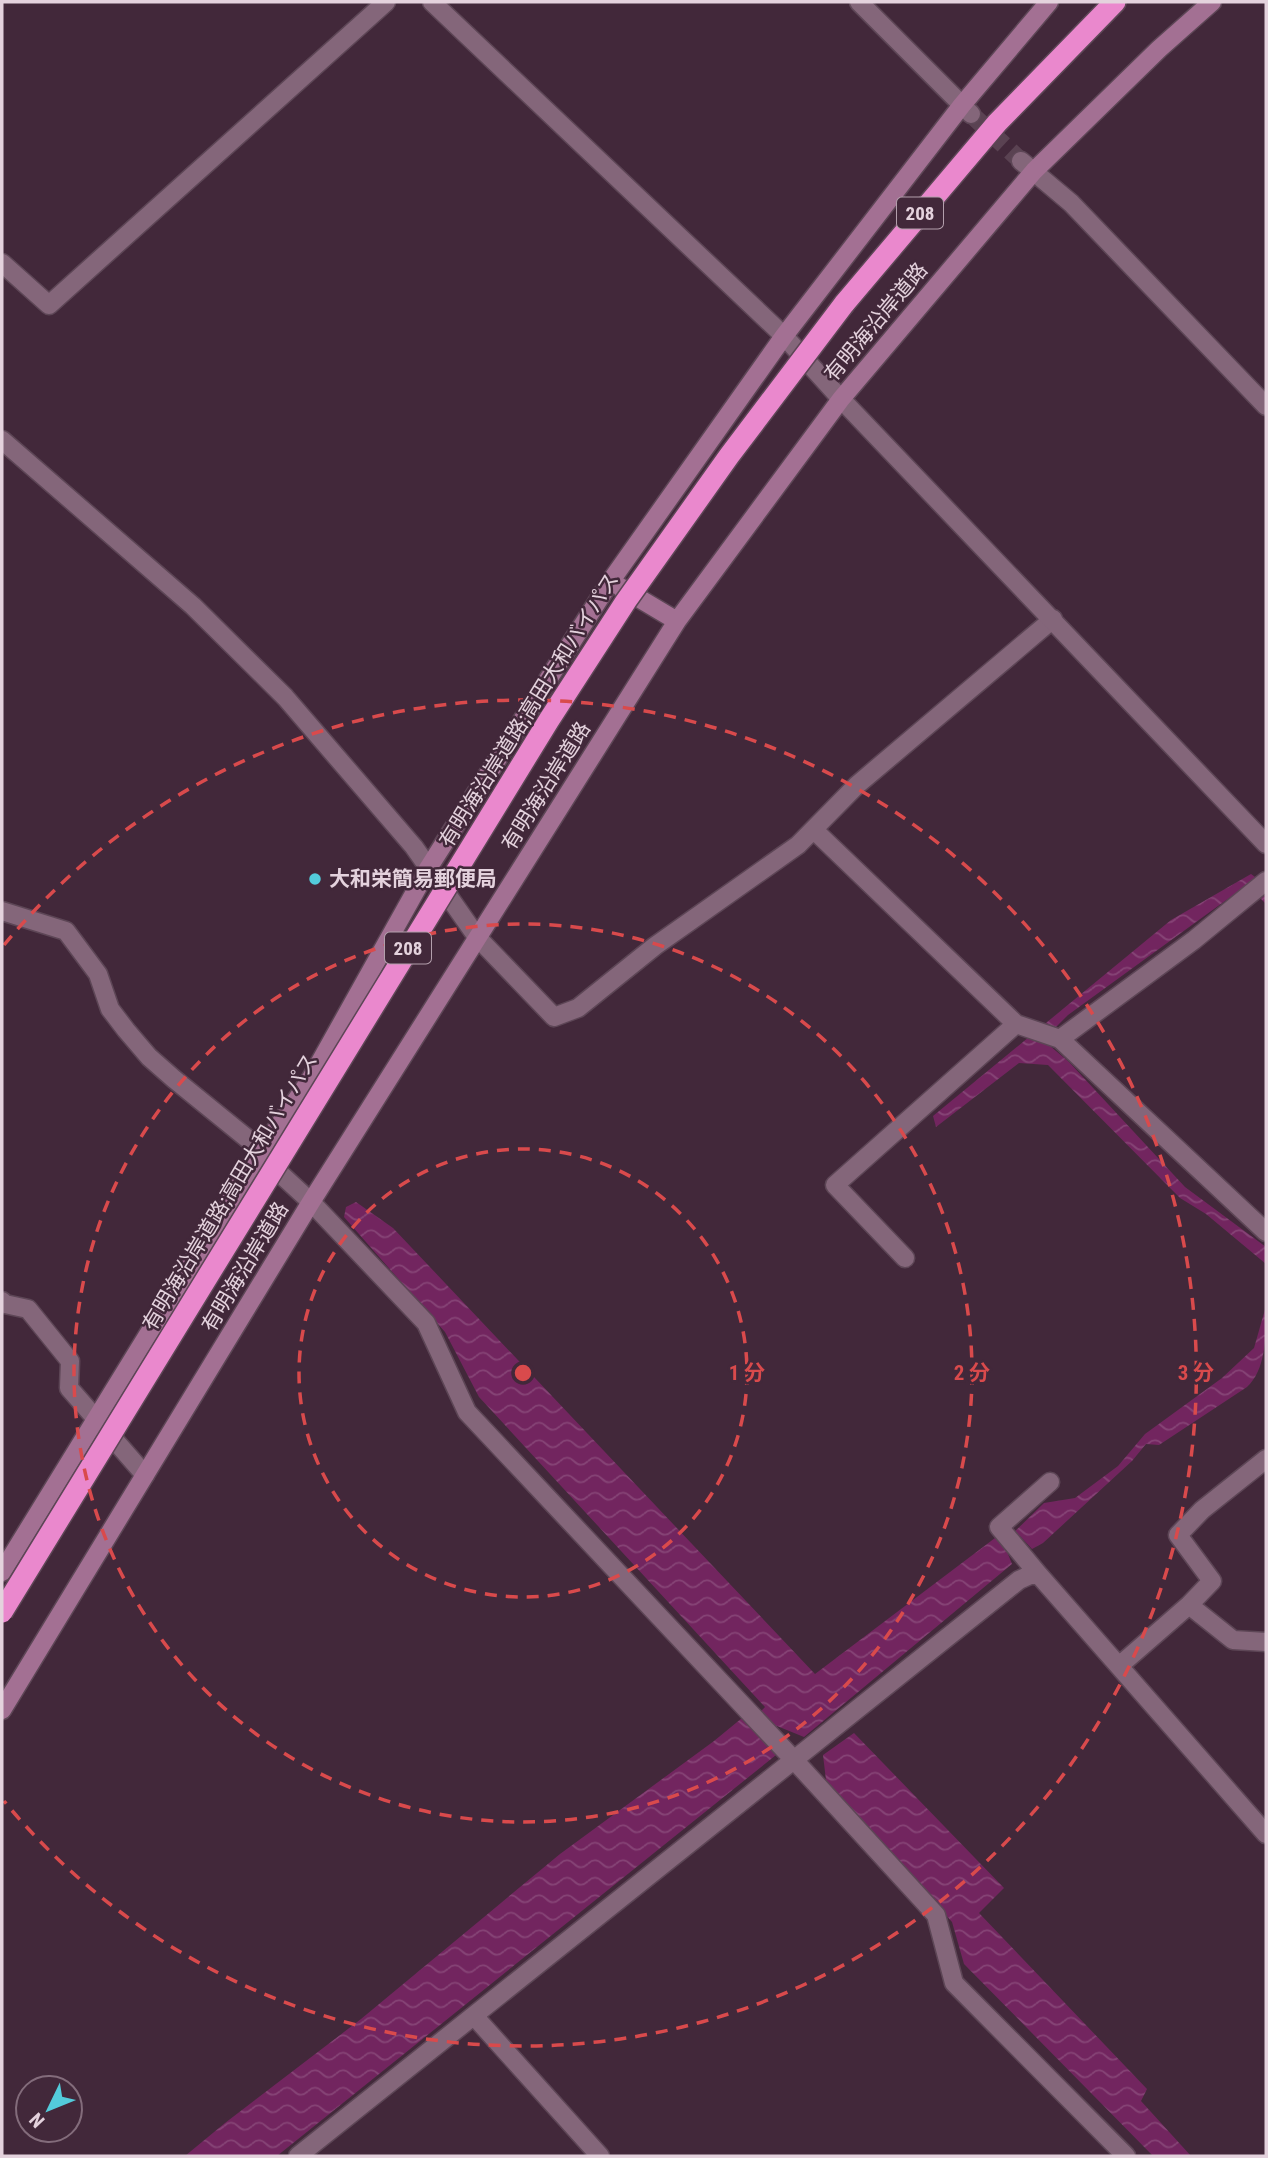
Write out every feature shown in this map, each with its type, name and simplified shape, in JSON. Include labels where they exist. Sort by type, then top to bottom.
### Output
[{"type":"highway","name":"有明海沿岸道路;高田大和バイパス","points":[[2,1612],[549,720],[626,601],[729,456],[844,304],[997,123],[1115,2]]},
{"type":"highway","points":[[997,123],[1040,90],[1128,2]]},
{"type":"main road","points":[[2,1572],[259,1154],[310,1080],[429,867],[610,582],[784,336],[966,110],[1049,2]]},
{"type":"main road","name":"有明海沿岸道路","points":[[2,1710],[311,1202],[677,621],[841,399],[1028,166],[1212,2]]},
{"type":"main road","points":[[610,582],[677,621]]},
{"type":"street","points":[[2,262],[50,305],[386,2]]},
{"type":"street","points":[[432,2],[784,336],[1266,844]]},
{"type":"street","points":[[859,2],[966,110]]},
{"type":"street","points":[[1028,166],[1071,202],[1266,406]]},
{"type":"street","points":[[2,440],[144,561],[285,697],[429,867],[477,937],[554,1017],[578,1008],[655,946],[761,872],[814,830],[857,785],[1053,619]]},
{"type":"street","points":[[814,830],[1016,1024],[1060,1040],[1266,1232]]},
{"type":"street","points":[[1060,1040],[1194,940],[1266,881]]},
{"type":"street","points":[[2,911],[66,931],[98,974],[110,1009],[149,1057],[254,1144],[259,1154],[311,1202],[426,1323],[467,1412],[936,1915],[954,1983],[1126,2156]]},
{"type":"street","points":[[905,1258],[835,1185],[1016,1024]]},
{"type":"street","points":[[2,1301],[28,1309],[70,1361],[69,1388],[145,1475]]},
{"type":"street","points":[[1119,1666],[1189,1605],[1212,1581],[1178,1535],[1202,1510],[1266,1459]]},
{"type":"street","points":[[1050,1482],[999,1527],[1266,1834]]},
{"type":"street","points":[[298,2156],[1019,1580],[1030,1575],[1039,1575]]},
{"type":"street","points":[[1189,1605],[1233,1640],[1266,1643]]},
{"type":"street","points":[[475,2017],[600,2156]]},
{"type":"water","points":[[1251,874],[1266,885],[1266,904],[1247,885],[1068,1015],[1043,1040],[1069,1062],[1185,1187],[1266,1247],[1266,1264],[1206,1214],[1180,1198],[1048,1065],[1019,1063],[936,1127],[933,1116],[1171,920]]},
{"type":"water","points":[[356,1202],[393,1228],[815,1674],[995,1538],[1003,1543],[1044,1503],[1075,1498],[1118,1466],[1145,1434],[1222,1378],[1254,1348],[1266,1306],[1264,1350],[1254,1379],[1247,1387],[1159,1445],[1146,1444],[1132,1461],[1043,1543],[1032,1549],[1020,1536],[1006,1549],[1012,1564],[804,1737],[777,1726],[767,1736],[776,1755],[277,2156],[185,2156],[361,2019],[560,1854],[742,1718],[749,1724],[765,1707],[479,1397],[445,1332],[344,1217],[346,1207]]},
{"type":"water","points":[[854,1733],[1004,1888],[979,1913],[1147,2089],[1141,2101],[1191,2156],[1153,2156],[964,1964],[952,1922],[826,1780],[823,1755]]},
{"type":"tunnel","points":[[971,114],[1021,161]]},
{"type":"place","name":"大和栄簡易郵便局","points":[[315,879]]}]
